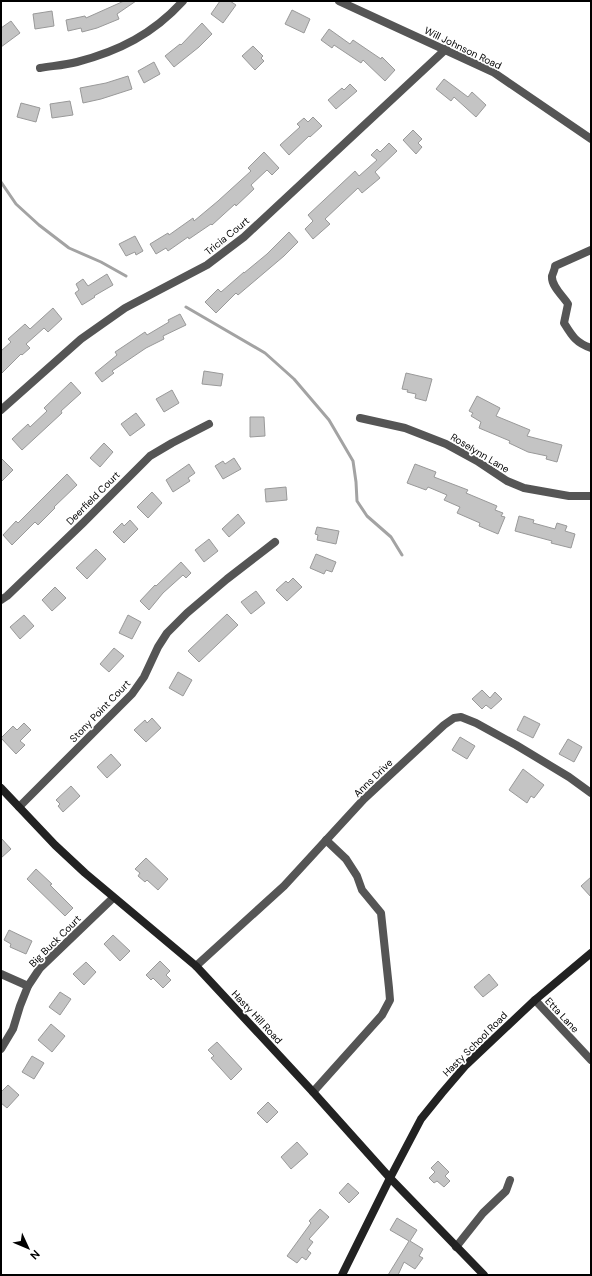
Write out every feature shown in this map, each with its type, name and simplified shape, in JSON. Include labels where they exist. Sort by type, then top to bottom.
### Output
[{"type":"street","points":[[40,68],[76,63],[132,42],[158,25],[183,1]]},
{"type":"street","name":"Will Johnson Road","points":[[339,1],[493,72],[591,139]]},
{"type":"street","name":"Tricia Court","points":[[1,410],[81,339],[125,308],[207,265],[244,236],[446,50]]},
{"type":"street","points":[[591,250],[556,266],[552,276],[557,289],[568,304],[564,323],[572,337],[591,348]]},
{"type":"street","name":"Roselynn Lane","points":[[360,418],[405,428],[446,444],[507,480],[524,488],[569,496],[591,496]]},
{"type":"street","name":"Deerfield Court","points":[[1,600],[83,523],[150,456],[209,424]]},
{"type":"street","name":"Stony Point Court","points":[[20,807],[132,694],[144,678],[158,647],[167,633],[227,579],[275,542]]},
{"type":"street","name":"Anns Drive","points":[[196,966],[284,886],[364,800],[444,724],[454,718],[461,717],[476,723],[570,777],[591,793]]},
{"type":"street","name":"Hasty Hill Road","points":[[1,788],[84,874],[196,966],[313,1092],[390,1178],[484,1275]]},
{"type":"street","points":[[313,1092],[382,1015],[390,1000],[381,913],[362,890],[357,876],[346,859],[326,840]]},
{"type":"street","name":"Big Buck Court","points":[[1,1049],[13,1029],[28,986],[40,968],[113,898]]},
{"type":"street","name":"Hasty School Road","points":[[342,1275],[421,1119],[466,1065],[534,1000],[591,953]]},
{"type":"street","points":[[1,974],[28,986]]},
{"type":"street","name":"Etta Lane","points":[[534,1000],[591,1060]]},
{"type":"street","points":[[456,1246],[483,1213],[506,1191],[510,1180]]},
{"type":"building","points":[[124,1],[136,1],[117,14],[119,19],[82,32],[81,28],[68,31],[66,20],[85,16],[86,18]]},
{"type":"building","points":[[220,1],[230,1],[236,5],[223,23],[211,14]]},
{"type":"building","points":[[292,10],[310,19],[304,33],[285,24]]},
{"type":"building","points":[[52,11],[54,26],[35,29],[33,14]]},
{"type":"building","points":[[11,21],[20,33],[1,47],[1,28]]},
{"type":"building","points":[[202,23],[212,34],[199,47],[174,67],[165,56],[180,44],[181,45]]},
{"type":"building","points":[[329,29],[350,44],[353,40],[381,59],[382,57],[395,70],[385,81],[363,60],[361,63],[334,45],[332,48],[321,40]]},
{"type":"building","points":[[253,46],[263,56],[261,58],[264,61],[255,70],[242,56]]},
{"type":"building","points":[[154,62],[160,74],[144,83],[138,71]]},
{"type":"building","points":[[128,76],[132,89],[83,103],[80,88],[106,83]]},
{"type":"building","points":[[444,79],[468,97],[472,92],[486,105],[476,117],[454,97],[451,101],[436,89]]},
{"type":"building","points":[[350,84],[357,91],[336,109],[328,100],[342,88],[344,90]]},
{"type":"building","points":[[70,101],[73,115],[52,118],[50,104]]},
{"type":"building","points":[[21,103],[40,108],[36,122],[17,117]]},
{"type":"building","points":[[313,117],[322,126],[289,155],[280,145],[300,127],[297,124],[304,118],[308,122]]},
{"type":"building","points":[[413,130],[422,139],[418,143],[422,147],[416,154],[403,140]]},
{"type":"building","points":[[389,143],[397,151],[375,172],[380,178],[362,193],[358,188],[325,219],[330,224],[313,239],[305,229],[313,221],[308,215],[355,171],[359,176],[377,160],[371,155],[377,149],[380,152]]},
{"type":"building","points":[[264,152],[279,168],[272,175],[267,170],[251,185],[254,189],[212,225],[211,224],[189,239],[188,237],[168,251],[166,248],[156,254],[150,244],[168,233],[169,235],[193,218],[194,221],[251,171],[248,168]]},
{"type":"building","points":[[289,232],[298,242],[284,256],[238,295],[236,293],[216,313],[205,302],[218,289],[221,292],[267,254]]},
{"type":"building","points":[[135,236],[143,251],[136,255],[135,252],[126,256],[119,244]]},
{"type":"building","points":[[107,274],[113,285],[82,305],[75,293],[79,290],[76,284],[83,279],[88,286]]},
{"type":"building","points":[[53,308],[62,319],[48,332],[44,328],[26,344],[30,348],[22,355],[21,354],[1,374],[1,351],[11,342],[8,339],[25,324],[30,329]]},
{"type":"building","points":[[180,314],[186,325],[163,336],[164,339],[146,348],[112,371],[114,373],[102,382],[95,373],[117,355],[115,352],[145,332],[147,335],[169,322],[168,320]]},
{"type":"building","points":[[204,371],[223,374],[221,386],[202,384]]},
{"type":"building","points":[[406,373],[432,379],[426,401],[415,398],[416,394],[402,389]]},
{"type":"building","points":[[71,382],[81,393],[22,450],[12,439],[28,424],[30,427],[47,411],[44,408]]},
{"type":"building","points":[[172,390],[179,403],[164,412],[156,399]]},
{"type":"building","points":[[477,396],[500,408],[496,416],[530,430],[527,436],[562,445],[557,462],[546,459],[547,456],[528,452],[509,443],[510,441],[479,428],[481,422],[471,416],[473,413],[469,411]]},
{"type":"building","points":[[136,413],[145,425],[130,436],[121,424]]},
{"type":"building","points":[[250,417],[264,417],[265,436],[250,437]]},
{"type":"building","points":[[104,443],[113,452],[100,467],[90,458]]},
{"type":"building","points":[[1,458],[13,470],[1,482]]},
{"type":"building","points":[[234,458],[241,469],[223,479],[215,466],[223,461],[225,464]]},
{"type":"building","points":[[189,464],[195,473],[188,478],[190,481],[173,492],[166,480]]},
{"type":"building","points":[[415,464],[436,472],[434,477],[468,490],[466,493],[497,506],[495,510],[503,513],[501,516],[505,517],[498,534],[479,526],[480,523],[457,513],[460,507],[444,500],[447,495],[428,487],[426,490],[407,483]]},
{"type":"building","points":[[67,474],[77,485],[38,525],[35,522],[12,545],[3,535],[16,521],[18,523]]},
{"type":"building","points":[[286,487],[287,500],[266,502],[265,489]]},
{"type":"building","points":[[152,492],[162,503],[148,518],[137,507]]},
{"type":"building","points":[[238,514],[245,523],[229,537],[222,529]]},
{"type":"building","points":[[519,516],[534,520],[533,523],[555,529],[557,523],[567,526],[565,531],[575,534],[571,548],[515,531]]},
{"type":"building","points":[[130,520],[138,529],[124,543],[113,532],[122,523],[124,526]]},
{"type":"building","points":[[317,527],[339,531],[336,544],[317,540],[318,535],[315,534]]},
{"type":"building","points":[[209,539],[218,551],[204,562],[195,550]]},
{"type":"building","points":[[96,549],[106,559],[87,579],[76,568]]},
{"type":"building","points":[[316,554],[336,562],[332,572],[326,570],[324,574],[310,568]]},
{"type":"building","points":[[181,562],[191,573],[186,578],[183,575],[163,593],[149,610],[140,601],[155,585],[156,586]]},
{"type":"building","points":[[293,578],[302,587],[287,601],[276,590],[286,581],[288,583]]},
{"type":"building","points":[[55,587],[66,598],[52,611],[42,600]]},
{"type":"building","points":[[256,591],[265,603],[251,614],[241,602]]},
{"type":"building","points":[[227,614],[238,625],[199,662],[188,651]]},
{"type":"building","points":[[24,615],[34,626],[20,639],[10,627]]},
{"type":"building","points":[[128,615],[141,622],[132,639],[119,633]]},
{"type":"building","points":[[114,648],[124,656],[109,672],[100,664]]},
{"type":"building","points":[[178,672],[192,680],[183,696],[169,688]]},
{"type":"building","points":[[482,690],[490,698],[495,692],[502,699],[491,709],[486,705],[482,709],[472,699]]},
{"type":"building","points":[[524,716],[540,724],[533,738],[517,730]]},
{"type":"building","points":[[152,718],[161,728],[146,742],[134,730],[145,720],[147,723]]},
{"type":"building","points":[[24,723],[31,730],[20,741],[25,745],[16,754],[1,738],[13,726],[17,730]]},
{"type":"building","points":[[460,737],[475,746],[467,759],[452,750]]},
{"type":"building","points":[[568,739],[582,747],[574,762],[559,754]]},
{"type":"building","points":[[111,754],[121,765],[107,778],[97,767]]},
{"type":"building","points":[[523,769],[544,785],[534,798],[531,796],[527,803],[509,790]]},
{"type":"building","points":[[71,786],[80,796],[63,812],[58,806],[60,804],[56,800]]},
{"type":"building","points":[[1,838],[11,849],[1,858]]},
{"type":"building","points":[[146,858],[168,879],[158,890],[147,880],[145,882],[138,876],[140,873],[135,869]]},
{"type":"building","points":[[36,869],[52,884],[50,885],[73,908],[65,916],[27,879]]},
{"type":"building","points":[[591,877],[591,897],[581,886]]},
{"type":"building","points":[[9,930],[32,941],[26,954],[10,947],[11,944],[4,940]]},
{"type":"building","points":[[113,935],[130,951],[120,961],[104,944]]},
{"type":"building","points":[[160,961],[170,971],[166,975],[171,980],[163,988],[153,978],[151,980],[146,975]]},
{"type":"building","points":[[86,962],[96,972],[84,985],[73,974]]},
{"type":"building","points":[[489,974],[498,985],[483,997],[474,987]]},
{"type":"building","points":[[60,992],[71,999],[60,1015],[49,1007]]},
{"type":"building","points":[[51,1024],[65,1036],[52,1052],[38,1040]]},
{"type":"building","points":[[217,1042],[242,1069],[231,1080],[211,1058],[214,1056],[208,1050]]},
{"type":"building","points":[[32,1056],[44,1063],[34,1079],[22,1072]]},
{"type":"building","points":[[8,1085],[19,1095],[7,1108],[1,1103],[1,1092]]},
{"type":"building","points":[[268,1102],[278,1112],[267,1123],[257,1113]]},
{"type":"building","points":[[297,1142],[308,1154],[291,1169],[281,1157]]},
{"type":"building","points":[[438,1161],[449,1172],[445,1176],[450,1181],[444,1187],[437,1181],[434,1183],[429,1178],[435,1172],[431,1168]]},
{"type":"building","points":[[348,1183],[359,1193],[349,1203],[339,1193]]},
{"type":"building","points":[[320,1209],[329,1217],[309,1239],[313,1242],[307,1250],[311,1253],[306,1260],[302,1257],[297,1263],[287,1256],[311,1223],[309,1221]]},
{"type":"building","points":[[397,1218],[417,1230],[410,1241],[423,1249],[419,1256],[423,1258],[415,1269],[404,1262],[398,1275],[388,1275],[409,1241],[390,1230]]},
{"type":"waterway","points":[[1,182],[16,204],[39,225],[69,248],[101,262],[126,276]]},
{"type":"waterway","points":[[186,307],[265,353],[294,379],[329,420],[353,461],[357,501],[367,516],[391,537],[402,555]]}]
